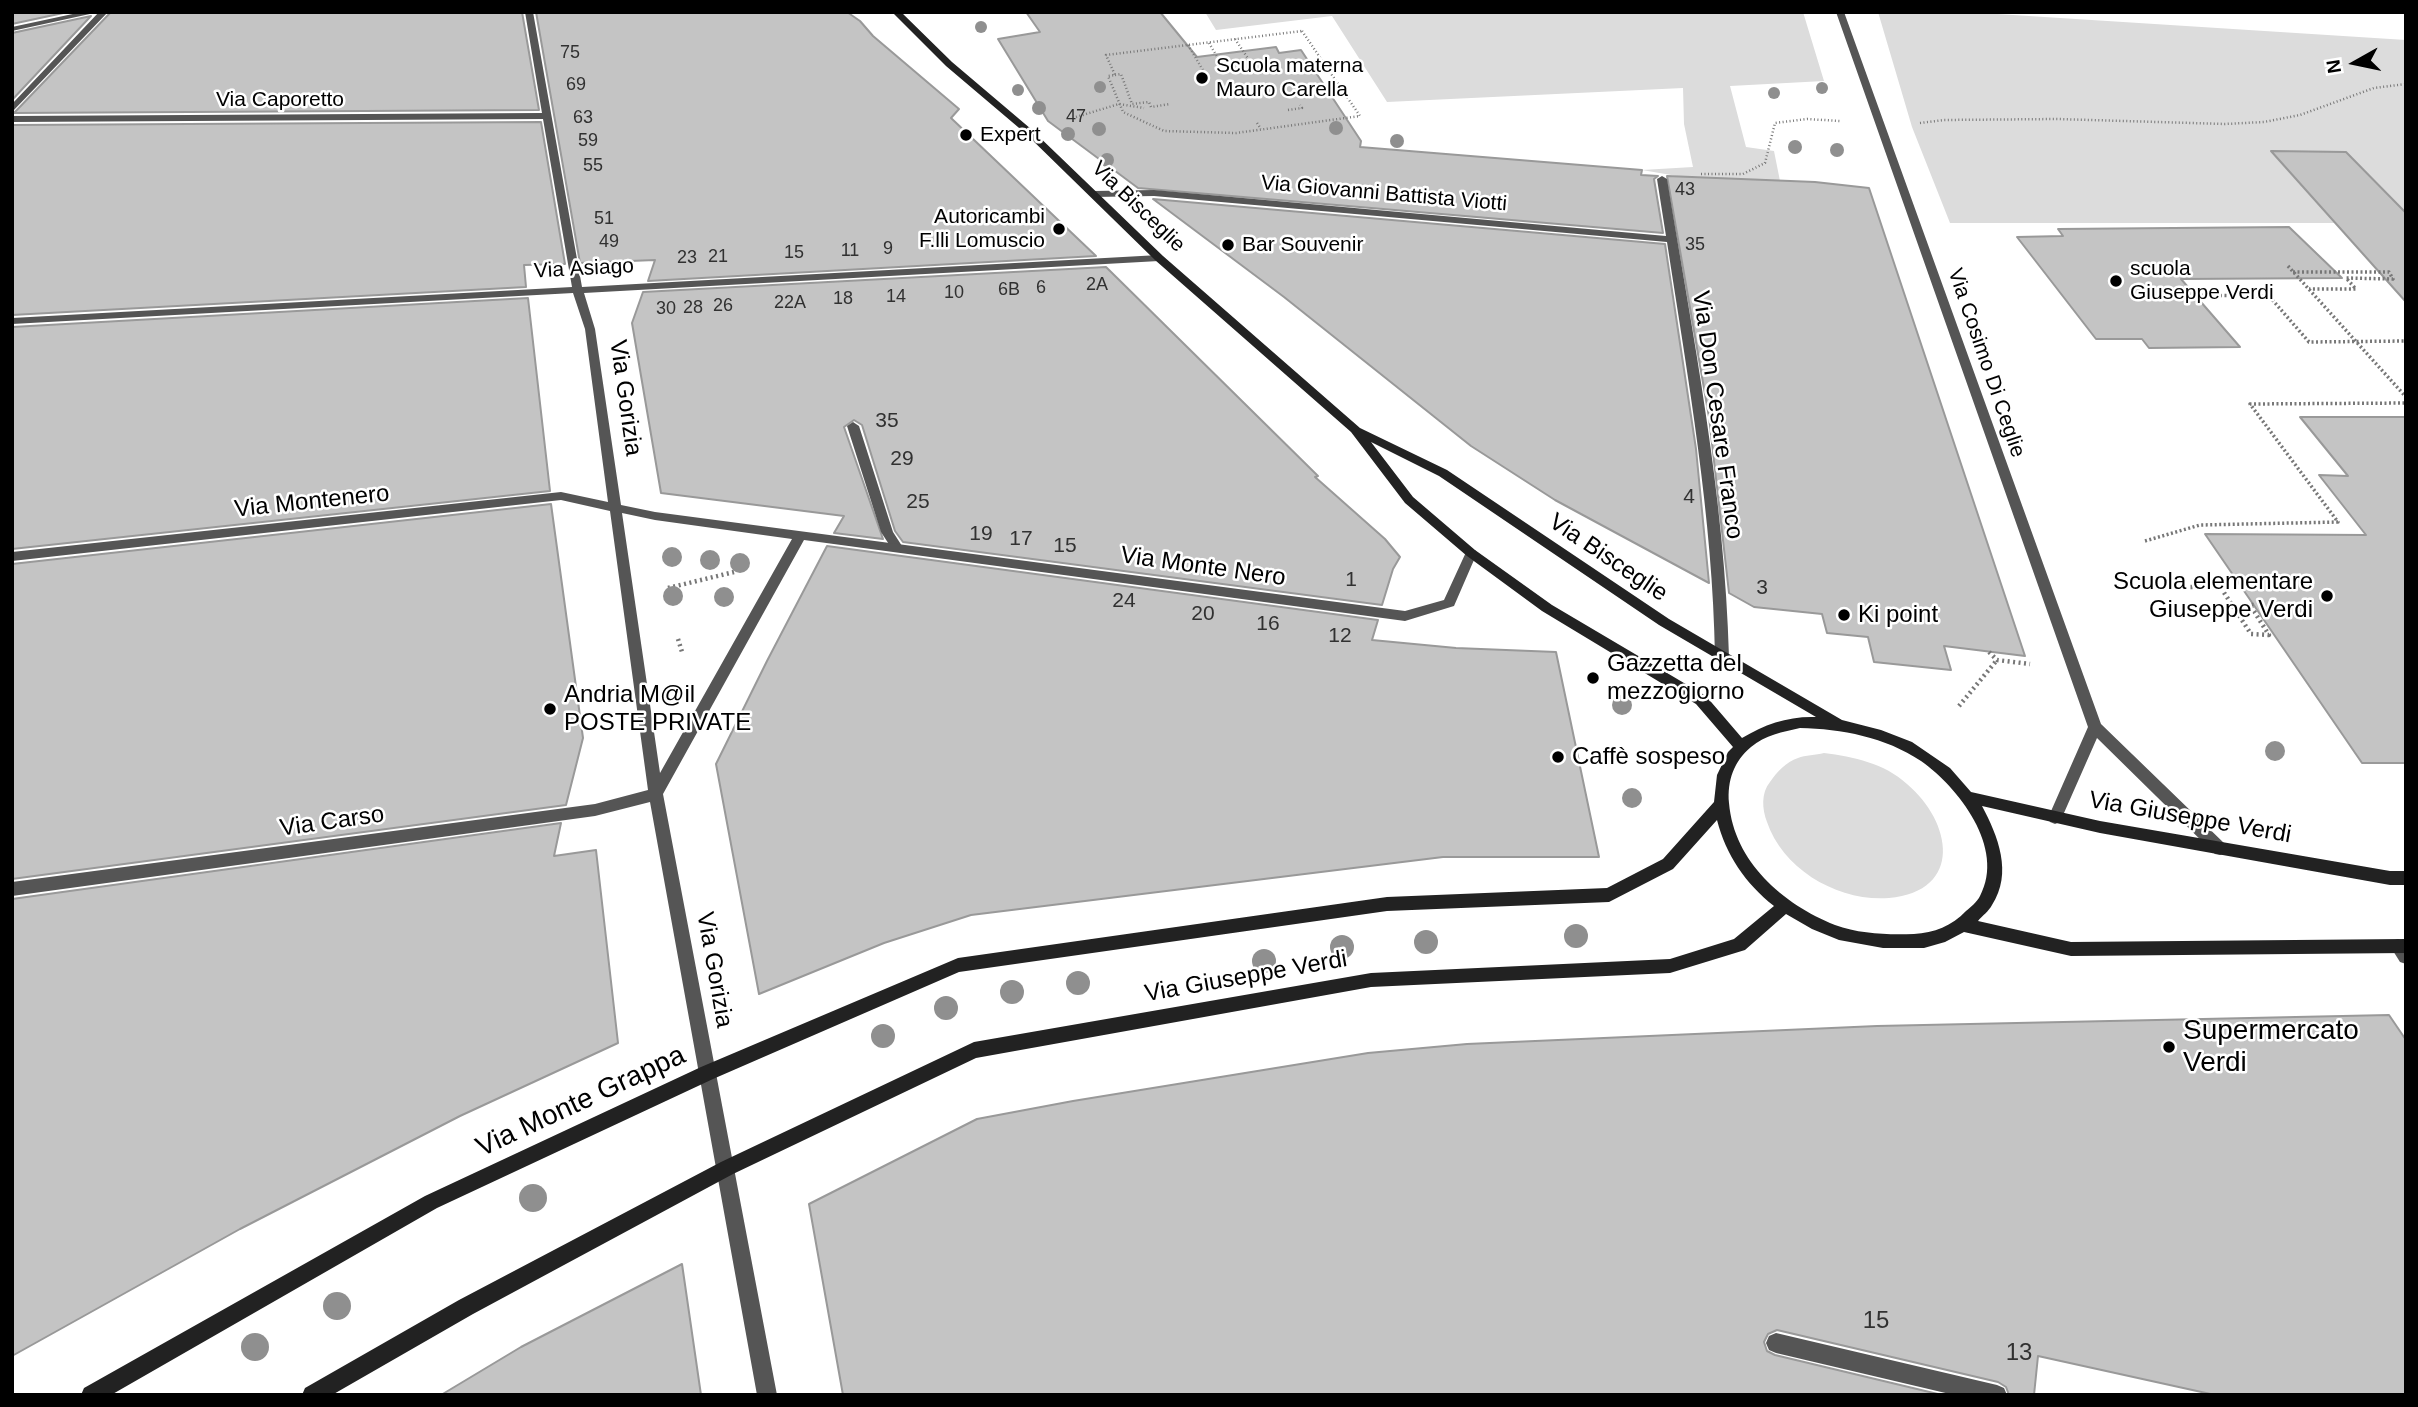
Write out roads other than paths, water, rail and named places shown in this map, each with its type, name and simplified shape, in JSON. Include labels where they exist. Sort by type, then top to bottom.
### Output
[{"type":"main road","name":"Via Bisceglie","points":[[896,12],[949,64],[1028,131],[1159,258],[1355,429],[1409,500],[1471,553],[1547,608],[1701,700],[1741,747]]},
{"type":"main road","name":"Via Bisceglie","points":[[1355,429],[1443,473],[1548,546],[1722,657],[1837,723]]},
{"type":"main road","points":[[1800,722],[1837,723],[1874,732],[1910,747],[1942,769],[1968,797],[1989,832],[1995,867],[1987,900],[1964,925],[1926,941],[1879,942],[1830,930],[1785,906],[1751,876],[1729,841],[1719,807],[1723,773],[1741,747],[1767,730],[1800,722]]},
{"type":"main road","name":"Via Giuseppe Verdi","points":[[1968,797],[2056,818],[2220,849],[2390,878],[2406,878]]},
{"type":"main road","name":"Via Giuseppe Verdi","points":[[707,1073],[958,965],[1387,904],[1609,895],[1668,864],[1719,807]]},
{"type":"main road","name":"Via Giuseppe Verdi","points":[[727,1168],[974,1050],[1371,980],[1670,966],[1739,945],[1785,906]]},
{"type":"main road","points":[[1964,925],[2071,949],[2403,950]]},
{"type":"main road","name":"Via Monte Grappa","points":[[91,1395],[431,1202],[707,1073]]},
{"type":"main road","points":[[312,1395],[466,1307],[727,1168]]},
{"type":"street","points":[[12,29],[95,12]]},
{"type":"street","points":[[12,109],[104,12]]},
{"type":"street","name":"Via Gorizia","points":[[530,12],[577,288],[590,330],[656,794],[707,1073]]},
{"type":"street","name":"Via Cosimo Di Ceglie","points":[[1840,12],[2095,727]]},
{"type":"street","name":"Via Caporetto","points":[[12,119],[548,116]]},
{"type":"street","name":"Via Don Cesare Franco","points":[[1661,179],[1700,416],[1721,607],[1722,657]]},
{"type":"street","name":"Via Giovanni Battista Viotti","points":[[1094,194],[1154,193],[1671,239]]},
{"type":"street","name":"Via Asiago","points":[[12,321],[1159,258]]},
{"type":"street","points":[[853,426],[887,532],[896,546]]},
{"type":"street","name":"Via Montenero","points":[[12,557],[561,496],[616,508]]},
{"type":"street","name":"Via Monte Nero","points":[[616,508],[800,536],[896,546],[1236,595],[1405,616],[1449,603],[1471,553]]},
{"type":"street","points":[[656,794],[800,536]]},
{"type":"street","points":[[2056,818],[2095,727],[2220,849]]},
{"type":"street","name":"Via Carso","points":[[12,889],[595,810],[656,794]]},
{"type":"street","name":"Via Monte Grappa","points":[[707,1073],[727,1168],[767,1395]]},
{"type":"street","points":[[1776,1343],[1997,1395]]},
{"type":"place","name":"Scuola materna Mauro Carella","points":[[1202,78]]},
{"type":"place","name":"Expert","points":[[966,135]]},
{"type":"place","name":"Autoricambi F.lli Lomuscio","points":[[1059,229]]},
{"type":"place","name":"Bar Souvenir","points":[[1228,245]]},
{"type":"place","name":"scuola Giuseppe Verdi","points":[[2116,281]]},
{"type":"place","name":"Scuola elementare Giuseppe Verdi","points":[[2327,596]]},
{"type":"place","name":"Ki point","points":[[1844,615]]},
{"type":"place","name":"Gazzetta del mezzogiorno","points":[[1593,678]]},
{"type":"place","name":"Andria M@il POSTE PRIVATE","points":[[550,709]]},
{"type":"place","name":"Caffè sospeso","points":[[1558,757]]},
{"type":"place","name":"Supermercato Verdi","points":[[2169,1047]]}]
